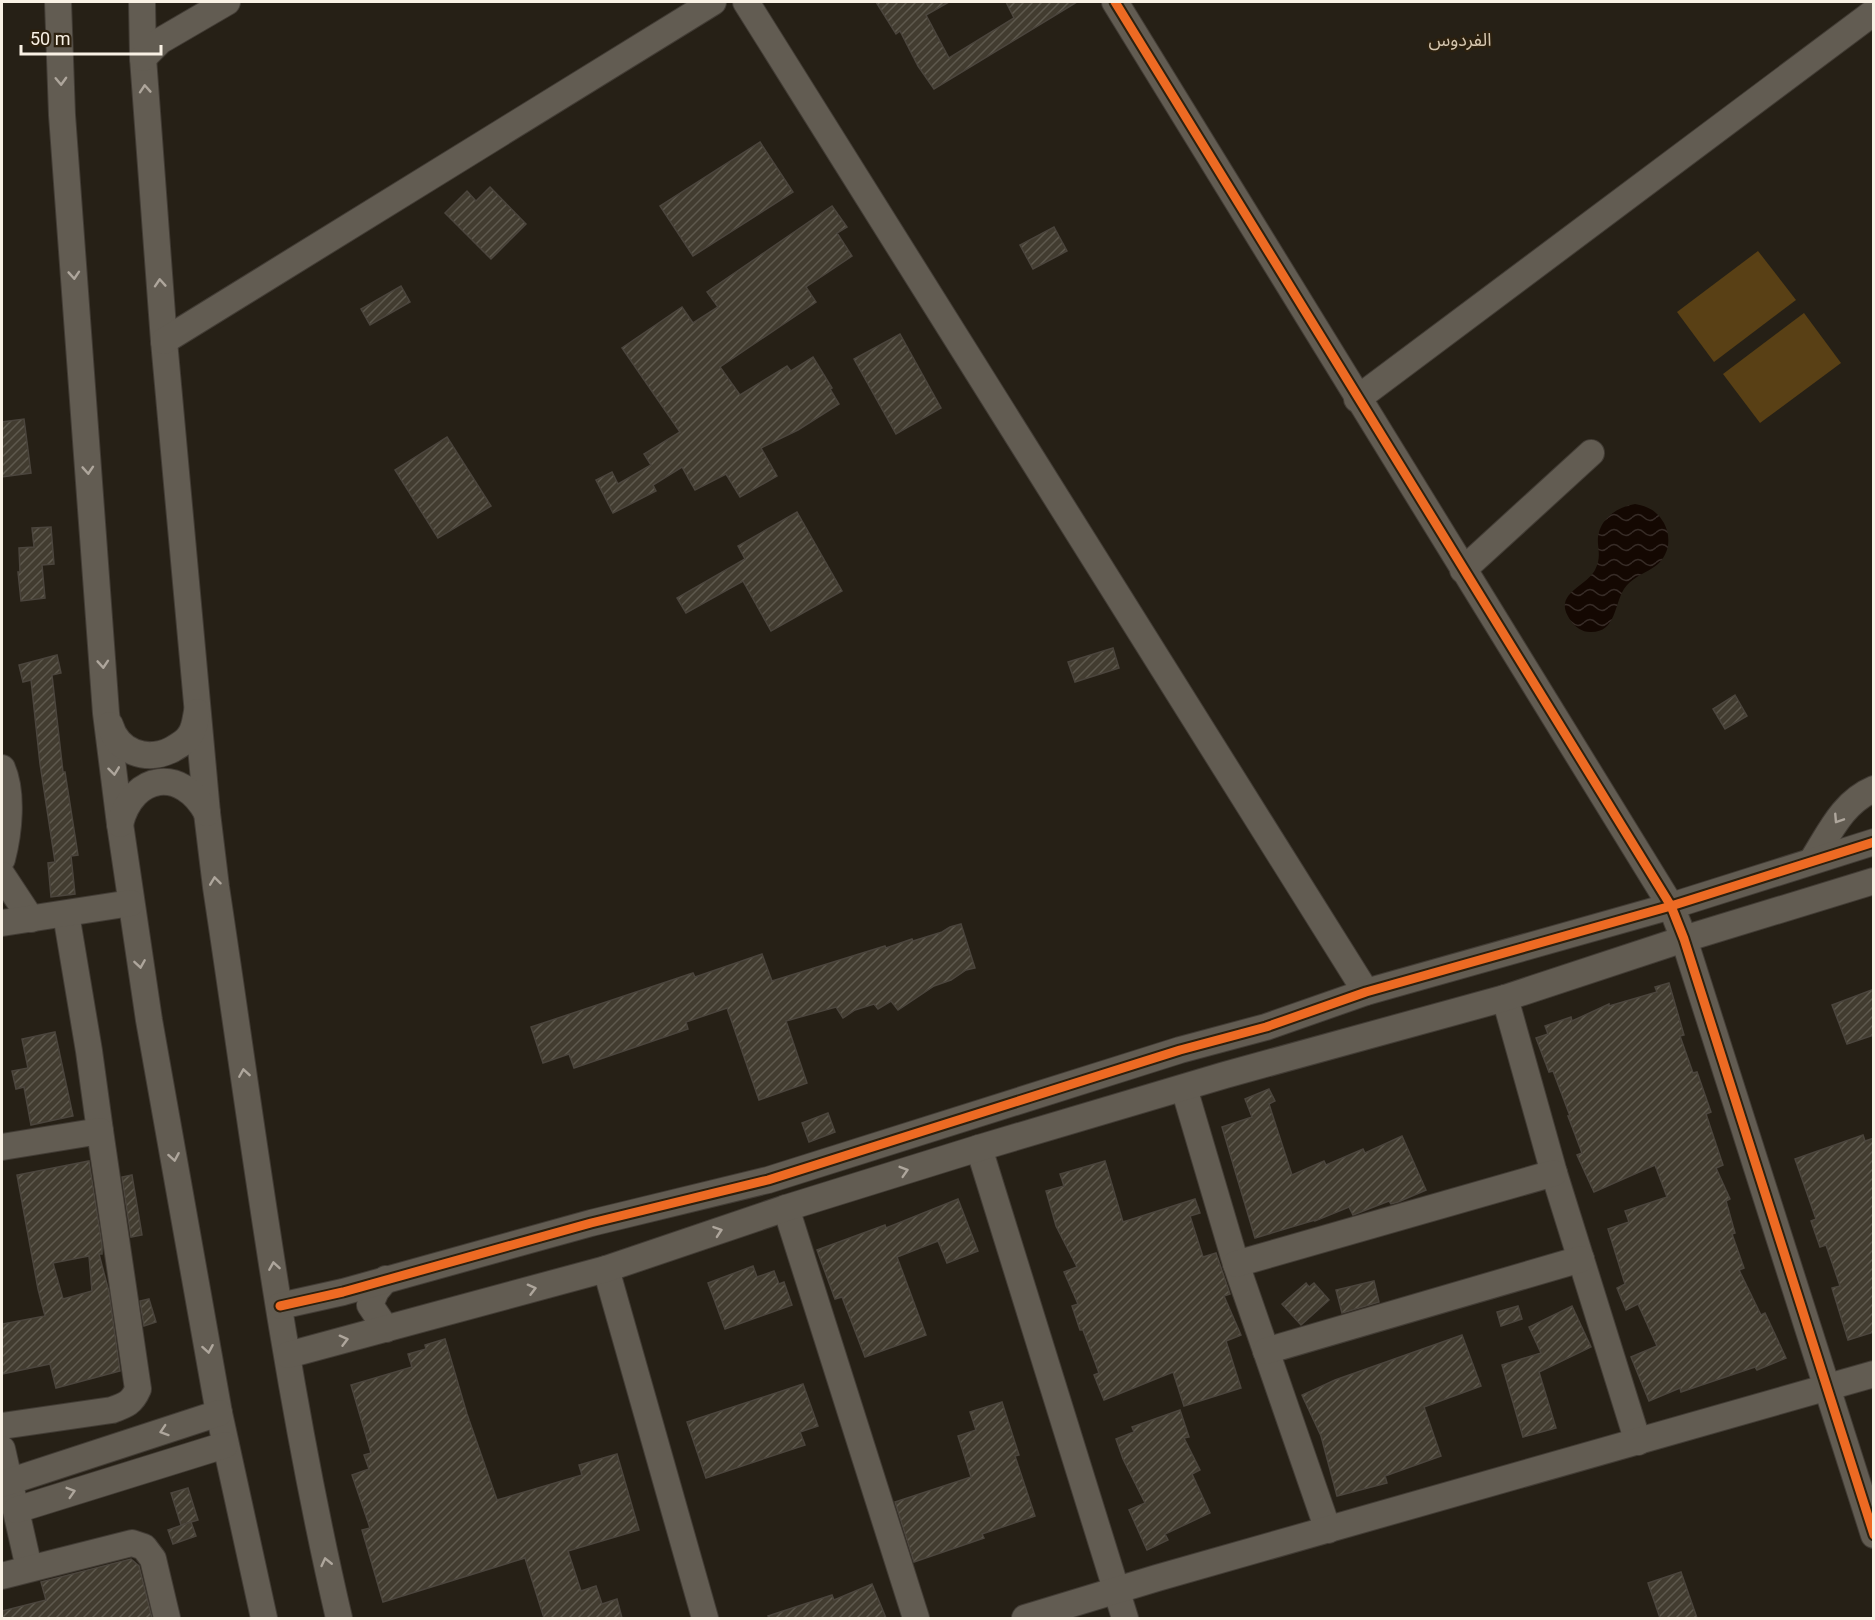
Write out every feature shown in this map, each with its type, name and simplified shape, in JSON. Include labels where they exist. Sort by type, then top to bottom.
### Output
[{"type":"street","points":[[58,2],[62,115],[106,713],[120,824],[149,1020],[219,1413],[264,1618]]},
{"type":"street","points":[[142,2],[143,58],[164,341],[207,813],[216,886],[288,1355],[320,1536],[339,1618]]},
{"type":"street","points":[[143,58],[160,41],[227,2]]},
{"type":"street","points":[[164,341],[713,2]]},
{"type":"street","points":[[746,2],[1366,992]]},
{"type":"street","points":[[1115,2],[1357,399],[1671,906],[1684,939],[1874,1534]]},
{"type":"street","points":[[1357,399],[1874,12]]},
{"type":"street","points":[[1463,570],[1591,453]]},
{"type":"street","points":[[106,713],[118,743],[128,751],[141,755],[153,755],[166,752],[189,738],[195,727],[197,708]]},
{"type":"street","points":[[2,768],[7,780],[8,835],[2,859]]},
{"type":"street","points":[[120,824],[128,802],[136,793],[158,782],[170,782],[183,786],[200,801],[207,813]]},
{"type":"street","points":[[1813,859],[1846,808],[1860,795],[1874,789]]},
{"type":"street","points":[[280,1306],[343,1292],[591,1223],[768,1180],[1180,1050],[1266,1027],[1366,992],[1671,906],[1813,859],[1874,842]]},
{"type":"street","points":[[2,875],[31,920]]},
{"type":"street","points":[[288,1355],[606,1269],[786,1208],[979,1148],[1505,998],[1684,939],[1874,881]]},
{"type":"street","points":[[2,923],[131,903]]},
{"type":"street","points":[[2,1426],[112,1410],[127,1405],[134,1399],[138,1389],[89,1051],[66,914]]},
{"type":"street","points":[[1505,998],[1554,1173],[1638,1442]]},
{"type":"street","points":[[1184,1088],[1236,1264],[1328,1530]]},
{"type":"street","points":[[2,1147],[100,1131]]},
{"type":"street","points":[[979,1148],[1125,1618]]},
{"type":"street","points":[[1236,1264],[1554,1173]]},
{"type":"street","points":[[786,1208],[916,1618]]},
{"type":"street","points":[[1266,1351],[1581,1259]]},
{"type":"street","points":[[606,1269],[705,1618]]},
{"type":"street","points":[[386,1279],[376,1291],[370,1305],[386,1329]]},
{"type":"street","points":[[1025,1618],[1874,1374]]},
{"type":"street","points":[[5,1482],[219,1413]]},
{"type":"street","points":[[15,1510],[225,1445]]},
{"type":"street","points":[[2,1449],[5,1482],[15,1510],[29,1568]]},
{"type":"street","points":[[2,1576],[132,1543],[144,1547],[153,1559],[167,1618]]},
{"type":"shaded area","points":[[1758,251],[1796,300],[1714,362],[1677,312]]},
{"type":"shaded area","points":[[1804,313],[1841,363],[1760,423],[1723,374]]},
{"type":"water","points":[[1635,504],[1652,510],[1664,523],[1668,540],[1665,555],[1655,566],[1624,589],[1613,617],[1605,628],[1590,632],[1582,630],[1573,623],[1566,612],[1567,598],[1595,570],[1599,557],[1598,536],[1604,522],[1614,512]]},
{"type":"building","points":[[876,2],[949,2],[926,15],[949,58],[1014,18],[1006,2],[1077,2],[934,89],[918,66],[900,31],[896,34]]},
{"type":"building","points":[[760,142],[793,192],[693,256],[660,206]]},
{"type":"building","points":[[490,187],[526,224],[491,259],[445,213],[467,191],[476,201]]},
{"type":"building","points":[[832,206],[847,227],[837,233],[852,256],[806,287],[816,302],[720,367],[740,395],[787,366],[791,371],[813,357],[839,404],[798,430],[761,448],[777,476],[740,497],[726,474],[695,490],[682,467],[653,485],[656,491],[613,513],[596,480],[612,472],[618,484],[651,465],[644,454],[680,432],[622,348],[682,307],[693,323],[718,307],[707,292]]},
{"type":"building","points":[[1054,227],[1067,251],[1033,269],[1020,245]]},
{"type":"building","points":[[401,286],[410,302],[370,325],[361,309]]},
{"type":"building","points":[[900,334],[941,408],[896,434],[854,359]]},
{"type":"building","points":[[24,419],[31,473],[2,477],[2,422]]},
{"type":"building","points":[[447,437],[491,506],[438,538],[395,470]]},
{"type":"building","points":[[797,512],[842,591],[771,631],[743,581],[686,613],[677,598],[745,559],[738,546]]},
{"type":"building","points":[[51,527],[54,564],[42,565],[45,598],[21,601],[18,572],[20,572],[19,548],[34,547],[32,528]]},
{"type":"building","points":[[1113,648],[1119,668],[1075,682],[1068,662]]},
{"type":"building","points":[[57,655],[61,673],[52,675],[63,772],[65,772],[78,855],[71,856],[75,894],[51,897],[48,863],[55,862],[40,764],[31,680],[23,682],[19,665]]},
{"type":"building","points":[[1735,695],[1747,716],[1725,729],[1713,709]]},
{"type":"building","points":[[961,924],[975,968],[934,986],[898,1010],[891,1001],[878,1009],[874,1004],[855,1010],[843,1018],[836,1007],[786,1021],[807,1083],[759,1100],[727,1008],[686,1022],[688,1029],[574,1068],[569,1054],[543,1063],[531,1027],[693,973],[695,977],[762,954],[772,981],[885,946],[886,948],[912,939],[913,941]]},
{"type":"building","points":[[1669,983],[1684,1035],[1680,1036],[1693,1073],[1697,1072],[1711,1112],[1706,1114],[1723,1165],[1716,1168],[1730,1199],[1726,1201],[1735,1233],[1732,1234],[1744,1268],[1739,1270],[1761,1315],[1765,1313],[1786,1358],[1757,1370],[1755,1367],[1681,1392],[1680,1388],[1649,1401],[1631,1357],[1657,1346],[1638,1304],[1626,1310],[1617,1288],[1625,1284],[1608,1229],[1629,1222],[1625,1211],[1667,1197],[1655,1165],[1594,1192],[1577,1155],[1582,1153],[1568,1116],[1570,1116],[1553,1071],[1549,1072],[1536,1038],[1548,1034],[1545,1026],[1571,1017],[1572,1021],[1609,1004],[1609,1006],[1657,992],[1655,987]]},
{"type":"building","points":[[1874,989],[1874,1035],[1847,1044],[1832,1005]]},
{"type":"building","points":[[55,1032],[73,1116],[31,1125],[24,1087],[16,1089],[12,1071],[28,1068],[22,1039]]},
{"type":"building","points":[[1269,1089],[1275,1101],[1269,1104],[1292,1175],[1324,1161],[1326,1165],[1363,1149],[1365,1153],[1402,1136],[1426,1190],[1398,1202],[1391,1204],[1389,1201],[1353,1215],[1349,1207],[1315,1221],[1255,1238],[1222,1127],[1252,1117],[1245,1099]]},
{"type":"building","points":[[828,1113],[835,1132],[809,1142],[802,1123]]},
{"type":"building","points":[[1863,1135],[1865,1141],[1874,1138],[1874,1332],[1848,1340],[1832,1288],[1840,1286],[1826,1245],[1820,1247],[1811,1221],[1816,1219],[1795,1159]]},
{"type":"building","points":[[89,1161],[102,1245],[102,1254],[99,1254],[109,1292],[120,1371],[56,1388],[50,1364],[2,1374],[2,1324],[45,1316],[17,1175]],"holes":[[[89,1256],[92,1291],[63,1299],[53,1263]]]},
{"type":"building","points":[[1105,1161],[1123,1222],[1195,1199],[1200,1213],[1190,1216],[1203,1257],[1216,1253],[1230,1294],[1224,1296],[1241,1335],[1226,1341],[1241,1388],[1184,1406],[1173,1372],[1104,1400],[1094,1375],[1099,1373],[1072,1306],[1078,1304],[1064,1272],[1077,1267],[1056,1226],[1046,1191],[1064,1186],[1060,1174]]},
{"type":"building","points":[[132,1175],[142,1235],[131,1237],[122,1177]]},
{"type":"building","points":[[958,1199],[978,1251],[947,1263],[938,1241],[897,1257],[926,1335],[865,1357],[842,1297],[835,1299],[817,1250],[885,1225],[886,1228]]},
{"type":"building","points":[[753,1266],[757,1277],[774,1271],[779,1284],[784,1282],[792,1305],[725,1329],[708,1283]]},
{"type":"building","points":[[1374,1281],[1379,1302],[1342,1313],[1336,1290]]},
{"type":"building","points":[[1306,1283],[1309,1287],[1314,1283],[1329,1300],[1301,1325],[1282,1304]]},
{"type":"building","points":[[149,1299],[156,1322],[144,1326],[140,1301]]},
{"type":"building","points":[[1518,1306],[1522,1319],[1501,1326],[1497,1312]]},
{"type":"building","points":[[1572,1306],[1591,1347],[1539,1372],[1556,1428],[1523,1437],[1502,1365],[1541,1353],[1529,1327]]},
{"type":"building","points":[[1462,1335],[1481,1386],[1424,1407],[1441,1456],[1385,1476],[1387,1483],[1337,1496],[1321,1436],[1302,1395],[1335,1380]]},
{"type":"building","points":[[445,1339],[467,1414],[497,1500],[582,1475],[579,1465],[617,1454],[639,1530],[568,1551],[581,1591],[596,1586],[602,1604],[617,1599],[622,1618],[544,1618],[525,1558],[383,1602],[362,1530],[370,1528],[352,1475],[369,1469],[364,1455],[371,1453],[351,1385],[412,1367],[408,1354],[426,1349],[425,1345]]},
{"type":"building","points":[[803,1384],[818,1426],[800,1432],[805,1445],[706,1478],[687,1422]]},
{"type":"building","points":[[1002,1402],[1019,1455],[1015,1456],[1035,1516],[982,1534],[984,1538],[914,1562],[895,1502],[971,1477],[958,1436],[976,1430],[970,1412]]},
{"type":"building","points":[[1180,1410],[1189,1437],[1184,1438],[1200,1470],[1192,1474],[1210,1513],[1165,1534],[1168,1540],[1147,1550],[1129,1510],[1145,1503],[1123,1459],[1116,1439],[1134,1432],[1132,1427]]},
{"type":"building","points":[[188,1488],[198,1520],[181,1525],[171,1493]]},
{"type":"building","points":[[191,1522],[196,1536],[173,1544],[168,1530]]},
{"type":"building","points":[[131,1559],[139,1566],[152,1618],[2,1618],[2,1611],[46,1600],[41,1582]]},
{"type":"building","points":[[1681,1572],[1697,1618],[1660,1618],[1648,1583]]},
{"type":"building","points":[[872,1584],[886,1618],[769,1618],[768,1616],[832,1595],[834,1600]]},
{"type":"cycle path","points":[[1115,2],[1671,906],[1684,939],[1874,1535]]},
{"type":"cycle path","points":[[280,1306],[343,1292],[591,1223],[768,1180],[1180,1050],[1266,1027],[1366,992],[1671,906],[1874,842]]},
{"type":"district","name":"الفردوس","points":[[1460,39]]}]
